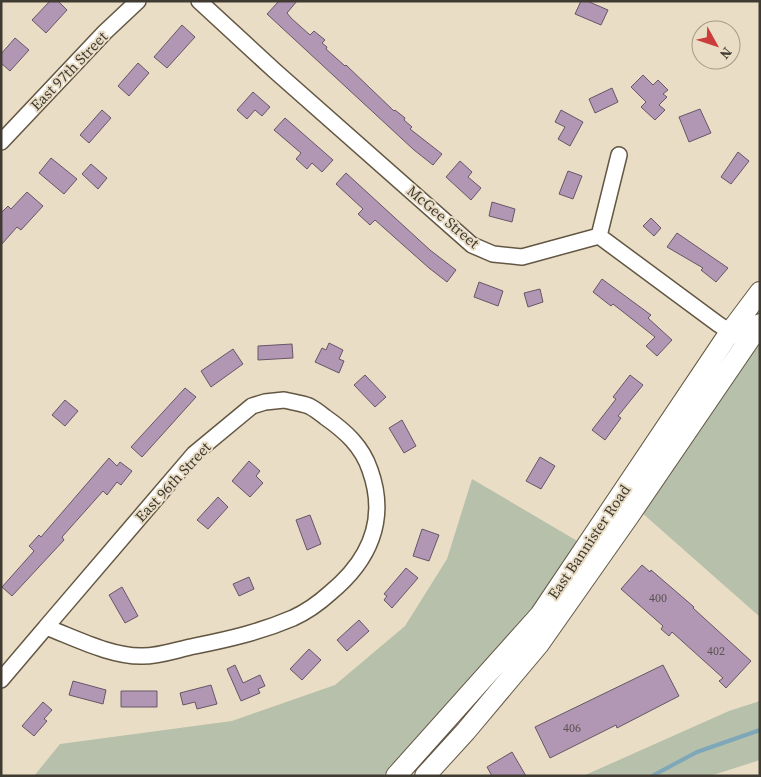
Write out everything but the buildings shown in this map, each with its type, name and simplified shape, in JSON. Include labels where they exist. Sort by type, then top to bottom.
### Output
[{"type":"main road","name":"East Bannister Road","points":[[396,776],[540,615],[730,332],[760,292]]},
{"type":"main road","name":"East Bannister Road","points":[[425,776],[466,731],[539,644],[760,324]]},
{"type":"street","name":"East 97th Street","points":[[1,142],[105,32],[138,1]]},
{"type":"street","name":"McGee Street","points":[[199,1],[275,72],[472,245],[493,254],[522,257],[599,236]]},
{"type":"street","points":[[619,155],[599,236],[747,343]]},
{"type":"street","name":"East 96th Street","points":[[1,680],[46,627],[194,454],[252,406],[265,402],[284,400],[310,407],[344,430],[367,460],[376,484],[378,505],[376,527],[369,547],[358,565],[341,584],[295,618],[248,635],[144,656],[126,655],[105,649],[46,627]]},
{"type":"green space","points":[[760,336],[760,617],[641,512]]},
{"type":"green space","points":[[472,479],[579,542],[530,611],[472,680],[383,776],[34,776],[60,744],[232,721],[335,685],[405,626],[447,559]]},
{"type":"green space","points":[[760,701],[760,760],[710,776],[583,776],[729,711]]},
{"type":"waterway","points":[[652,776],[697,752],[760,730]]}]
